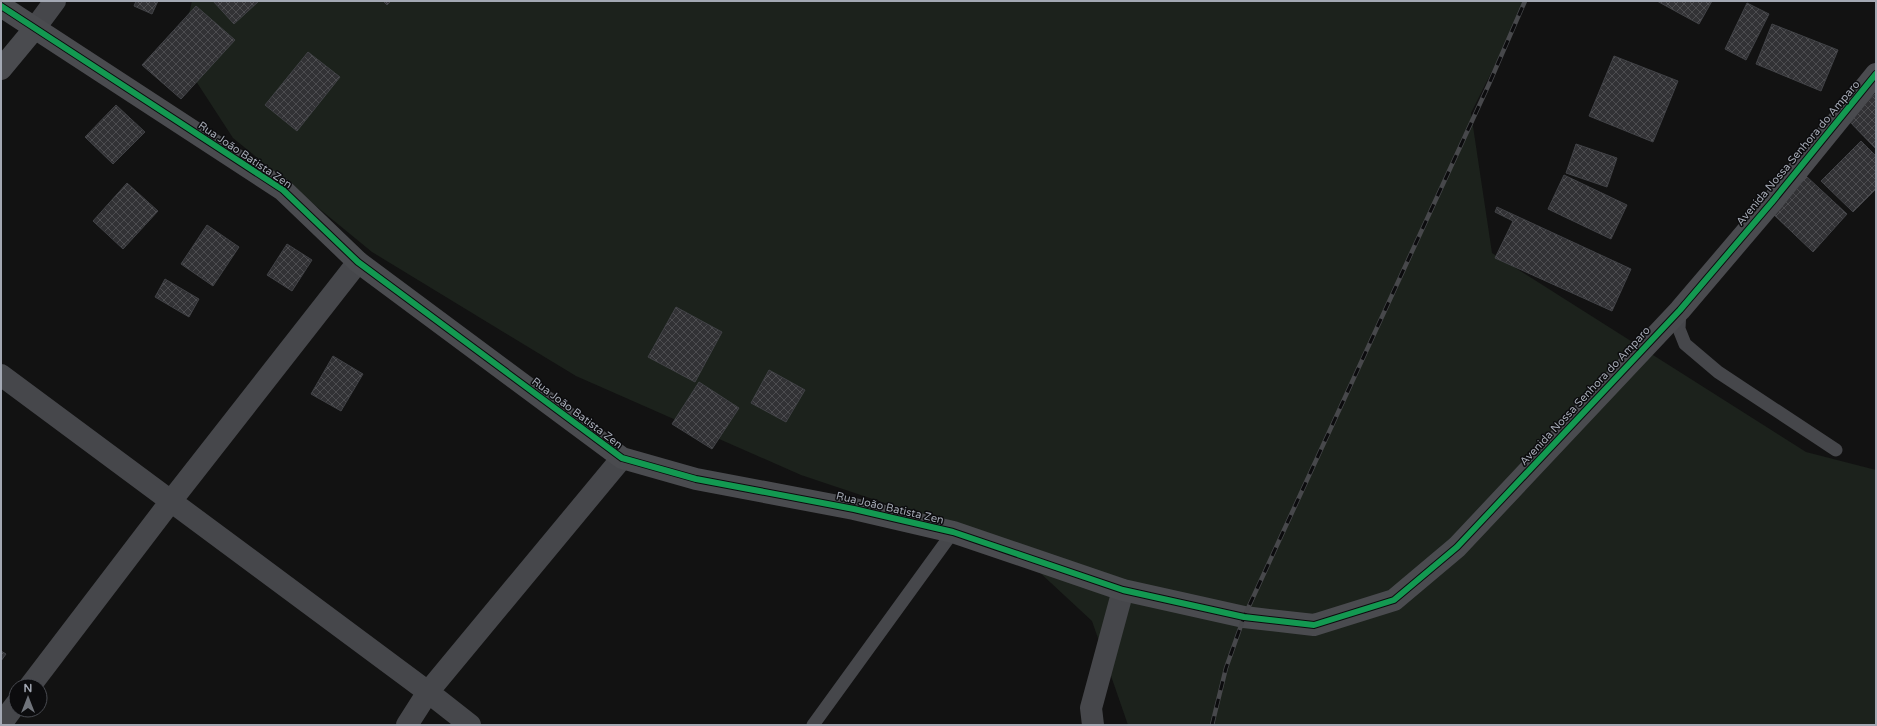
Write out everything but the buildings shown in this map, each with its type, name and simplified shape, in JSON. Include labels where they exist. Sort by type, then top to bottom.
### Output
[{"type":"street","points":[[1,68],[35,28],[55,1]]},
{"type":"street","name":"Rua João Batista Zen","points":[[1,6],[283,190],[358,262],[622,458],[696,479],[854,509],[953,532],[1123,590],[1244,617]]},
{"type":"street","name":"Avenida Nossa Senhora do Amparo","points":[[1244,617],[1314,625],[1394,600],[1457,547],[1680,310],[1772,202],[1876,74]]},
{"type":"street","points":[[36,678],[171,501],[358,262]]},
{"type":"street","points":[[1,375],[428,692],[470,725]]},
{"type":"street","points":[[407,725],[428,692],[622,458]]},
{"type":"street","points":[[1093,725],[1091,708],[1123,590]]},
{"type":"street","points":[[1,724],[8,715]]},
{"type":"lane","points":[[1680,310],[1679,329],[1685,344],[1718,372],[1836,450]]},
{"type":"lane","points":[[813,725],[953,532]]},
{"type":"shaded area","points":[[192,1],[1527,1],[1471,113],[1492,253],[1806,452],[1876,470],[1876,725],[1128,725],[1092,621],[1010,545],[801,475],[576,376],[372,252],[233,138],[179,55]]},
{"type":"railway","points":[[1212,725],[1226,668],[1244,617],[1489,84],[1525,1]]},
{"type":"cycle path","points":[[1,6],[283,190],[358,262],[622,458],[696,479],[854,509],[953,532],[1123,590],[1244,617],[1314,625],[1394,600],[1457,547],[1680,310],[1772,202],[1876,74]]}]
